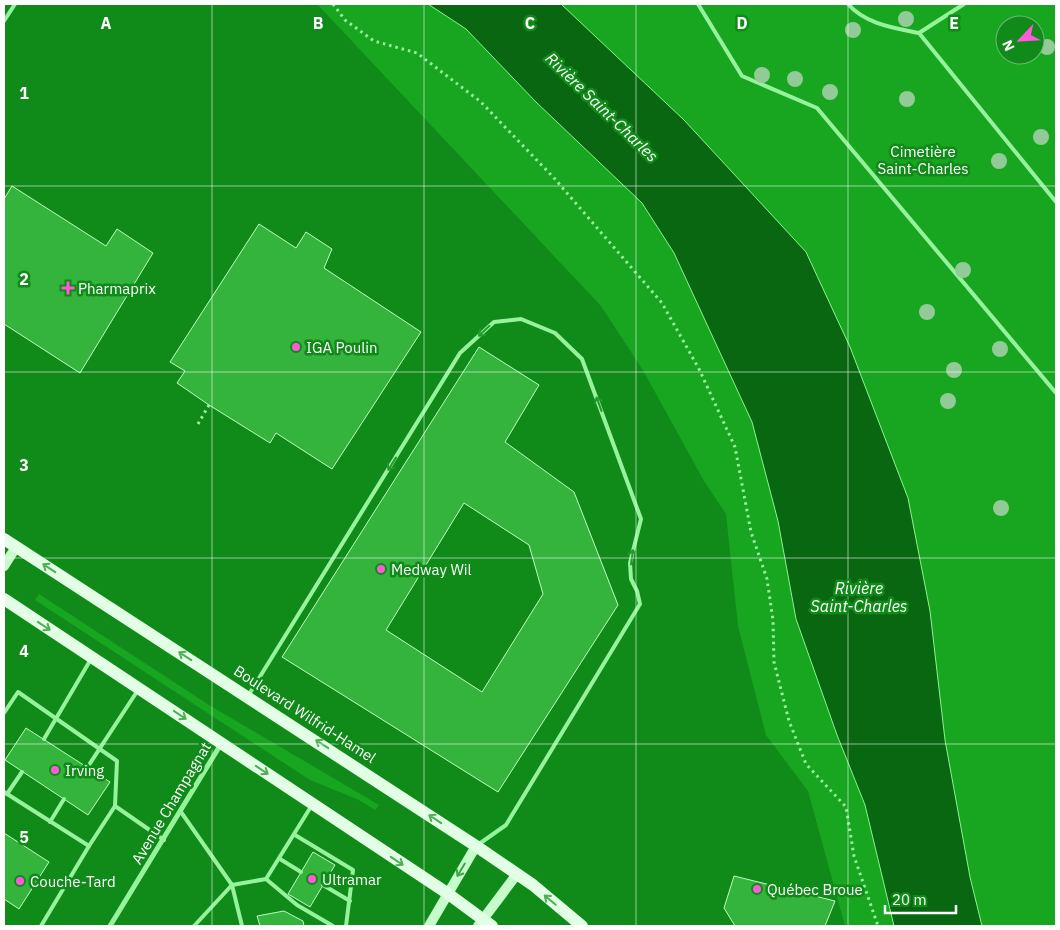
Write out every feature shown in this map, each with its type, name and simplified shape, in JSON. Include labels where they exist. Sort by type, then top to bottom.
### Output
[{"type":"main road","name":"Boulevard Wilfrid-Hamel","points":[[4,539],[476,846],[517,874],[582,926]]},
{"type":"main road","points":[[4,566],[16,547]]},
{"type":"main road","points":[[4,599],[447,894],[485,924],[517,874]]},
{"type":"main road","points":[[428,926],[476,846]]},
{"type":"street","name":"Avenue Champagnat","points":[[110,926],[222,743]]},
{"type":"lane","points":[[4,21],[15,4]]},
{"type":"lane","points":[[698,4],[742,76],[816,108],[1056,393]]},
{"type":"lane","points":[[848,4],[884,26],[919,33],[1056,202]]},
{"type":"lane","points":[[919,33],[964,4]]},
{"type":"lane","points":[[248,696],[460,353],[494,322],[520,319],[555,333],[582,359],[641,519],[630,563],[631,579],[637,591],[640,604],[506,825],[476,846]]},
{"type":"lane","points":[[44,740],[92,657]]},
{"type":"lane","points":[[87,768],[139,688]]},
{"type":"lane","points":[[4,713],[18,692],[117,761],[115,806],[41,926]]},
{"type":"lane","points":[[22,772],[6,793],[89,846]]},
{"type":"lane","points":[[50,822],[64,800]]},
{"type":"lane","points":[[194,926],[232,884],[266,879],[313,804]]},
{"type":"lane","points":[[115,806],[164,840]]},
{"type":"lane","points":[[181,812],[232,884],[242,926]]},
{"type":"lane","points":[[295,835],[353,870],[346,926]]},
{"type":"lane","points":[[280,859],[302,872]]},
{"type":"lane","points":[[266,879],[297,905],[333,926]]},
{"type":"lane","points":[[323,885],[350,901]]},
{"type":"path","points":[[333,4],[345,20],[374,41],[416,53],[481,102],[554,178],[662,303],[700,369],[735,447],[752,532],[767,579],[773,620],[774,662],[789,721],[806,764],[846,807],[854,856],[878,926]]},
{"type":"path","points":[[198,424],[209,405]]},
{"type":"green space","points":[[317,4],[428,4],[466,29],[536,102],[642,203],[674,253],[752,422],[778,521],[796,619],[837,735],[865,805],[894,926],[845,926],[808,791],[766,735],[738,626],[726,514],[704,481],[644,372],[601,306]]},
{"type":"green space","name":"Cimetière Saint-Charles","points":[[561,4],[1056,4],[1056,926],[982,926],[970,877],[945,740],[930,611],[908,498],[583,26]]},
{"type":"green space","points":[[39,594],[209,705],[379,805],[375,810],[359,800],[310,780],[35,600]]},
{"type":"water","name":"Rivière Saint-Charles","points":[[428,4],[561,4],[684,120],[806,252],[850,347],[908,498],[930,611],[945,740],[970,877],[982,926],[894,926],[865,805],[837,735],[796,619],[778,521],[752,422],[674,253],[642,203],[536,102],[466,29]]},
{"type":"building","name":"Pharmaprix","points":[[12,186],[106,246],[117,229],[153,253],[80,373],[4,324],[4,199]]},
{"type":"building","name":"IGA Poulin","points":[[259,224],[296,248],[306,232],[332,249],[324,268],[421,332],[332,469],[276,433],[270,443],[209,405],[177,383],[185,371],[170,362]]},
{"type":"building","name":"Medway Wil","points":[[479,347],[539,385],[505,442],[574,492],[618,605],[498,792],[282,657]],"holes":[[[464,503],[529,545],[543,594],[482,692],[386,630]]]},
{"type":"building","name":"Irving","points":[[26,728],[110,782],[88,815],[5,760]]},
{"type":"building","name":"Couche-Tard","points":[[4,833],[49,862],[19,909],[4,899]]},
{"type":"building","name":"Ultramar","points":[[313,852],[335,865],[310,907],[288,894]]},
{"type":"building","name":"Québec Broue","points":[[734,876],[835,901],[825,926],[735,926],[724,908]]},
{"type":"building","points":[[284,911],[303,921],[304,926],[260,926],[257,916]]},
{"type":"place","name":"Pharmaprix","points":[[68,288]]},
{"type":"place","name":"IGA Poulin","points":[[296,347]]},
{"type":"place","name":"Medway Wil","points":[[381,569]]},
{"type":"place","name":"Irving","points":[[55,770]]},
{"type":"place","name":"Ultramar","points":[[312,879]]},
{"type":"place","name":"Couche-Tard","points":[[20,881]]},
{"type":"place","name":"Québec Broue","points":[[757,889]]}]
